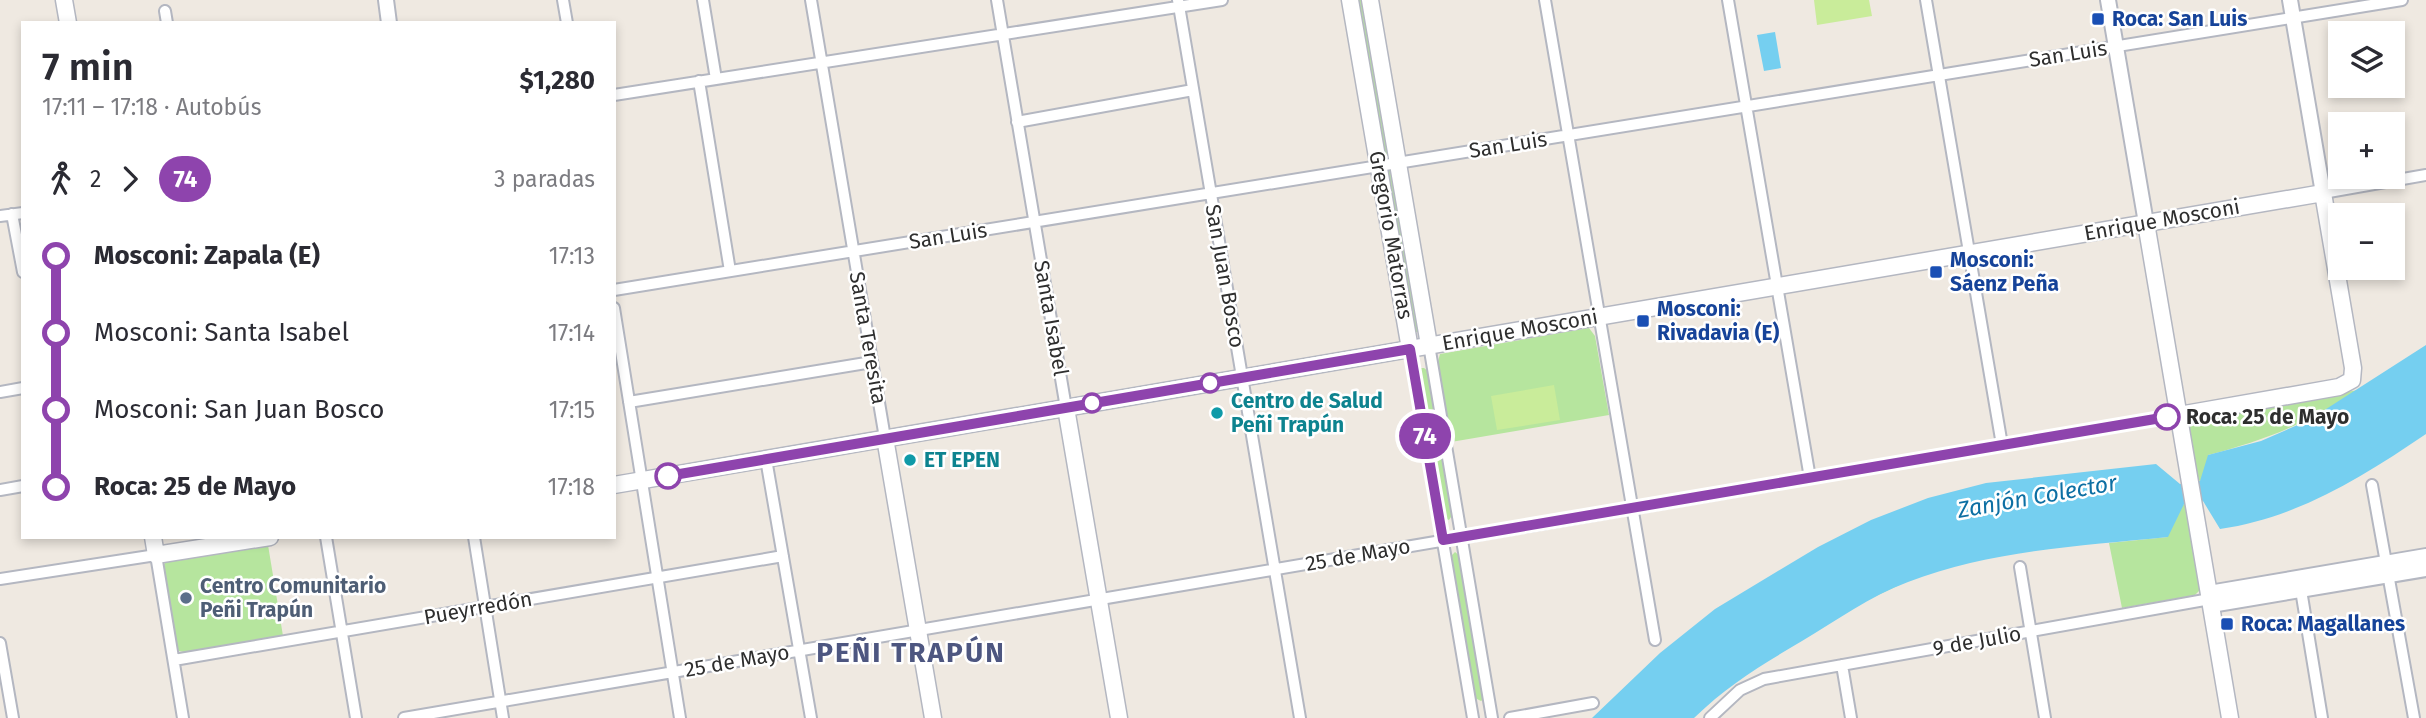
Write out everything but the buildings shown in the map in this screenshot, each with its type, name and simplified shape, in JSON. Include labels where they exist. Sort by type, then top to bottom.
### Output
[{"type":"main road","points":[[64,0],[68,21]]},
{"type":"main road","name":"Gregorio Matorras","points":[[1350,0],[1410,349]]},
{"type":"main road","name":"Gregorio Matorras","points":[[1370,0],[1429,345]]},
{"type":"main road","name":"Enrique Mosconi","points":[[616,485],[2323,192]]},
{"type":"main road","name":"25 de Mayo","points":[[2179,415],[2339,387],[2352,380],[2353,371],[2323,192]]},
{"type":"main road","points":[[2146,223],[2230,718]]},
{"type":"main road","name":"Santa Isabel","points":[[1066,408],[1119,718]]},
{"type":"main road","name":"Santa Teresita","points":[[886,438],[933,718]]},
{"type":"main road","points":[[153,539],[156,555],[257,539]]},
{"type":"street","points":[[386,0],[389,21]]},
{"type":"street","points":[[563,0],[567,21]]},
{"type":"street","points":[[703,0],[716,79]]},
{"type":"street","name":"Santa Teresita","points":[[811,0],[886,438]]},
{"type":"street","name":"Santa Isabel","points":[[997,0],[1066,408]]},
{"type":"street","points":[[616,94],[1002,34],[1179,3],[1222,0]]},
{"type":"street","points":[[1545,0],[1655,640]]},
{"type":"street","points":[[1728,0],[1810,478]]},
{"type":"street","points":[[1926,0],[2002,445]]},
{"type":"street","points":[[2108,0],[2146,223]]},
{"type":"street","points":[[2290,0],[2323,192]]},
{"type":"street","name":"San Luis","points":[[616,290],[2402,0]]},
{"type":"street","name":"San Juan Bosco","points":[[1179,3],[1300,718]]},
{"type":"street","points":[[165,11],[167,21]]},
{"type":"street","points":[[699,81],[730,271]]},
{"type":"street","points":[[1017,122],[1194,90]]},
{"type":"street","name":"Enrique Mosconi","points":[[2323,192],[2426,175]]},
{"type":"street","points":[[0,216],[18,214],[21,249]]},
{"type":"street","points":[[616,321],[680,718]]},
{"type":"street","name":"Gregorio Matorras","points":[[1429,345],[1492,718]]},
{"type":"street","name":"Gregorio Matorras","points":[[1410,349],[1474,718]]},
{"type":"street","points":[[629,402],[872,362]]},
{"type":"street","points":[[616,386],[626,384]]},
{"type":"street","points":[[0,391],[21,388]]},
{"type":"street","name":"25 de Mayo","points":[[404,718],[2179,415]]},
{"type":"street","points":[[766,459],[811,718]]},
{"type":"street","points":[[2372,485],[2414,718]]},
{"type":"street","points":[[0,489],[21,486]]},
{"type":"street","points":[[326,539],[356,718]]},
{"type":"street","points":[[474,539],[503,718]]},
{"type":"street","points":[[0,579],[156,555],[183,718]]},
{"type":"street","name":"Pueyrredón","points":[[174,660],[783,556]]},
{"type":"street","name":"9 de Julio","points":[[1710,718],[1746,686],[1764,678],[2387,569],[2426,556]]},
{"type":"street","points":[[2020,567],[2045,718]]},
{"type":"street","name":"9 de Julio","points":[[2387,569],[2426,569]]},
{"type":"street","points":[[2300,584],[2322,718]]},
{"type":"street","points":[[0,643],[4,690],[13,718]]},
{"type":"street","points":[[1842,665],[1851,718]]},
{"type":"street","points":[[1510,718],[1593,704]]},
{"type":"green space","points":[[1355,0],[1366,0],[1388,156],[1383,156]]},
{"type":"green space","points":[[1814,0],[1869,0],[1872,16],[1817,25]]},
{"type":"green space","points":[[1390,170],[1421,329],[1418,332],[1414,332],[1387,172]]},
{"type":"green space","points":[[1589,328],[1595,336],[1609,415],[1451,442],[1437,365],[1440,354]]},
{"type":"green space","points":[[1421,368],[1429,372],[1453,514],[1449,520],[1443,515],[1419,371]]},
{"type":"green space","points":[[1554,385],[1560,420],[1497,430],[1491,396]]},
{"type":"green space","points":[[2358,390],[2322,412],[2286,429],[2208,455],[2363,455],[2198,481],[2189,425],[2193,419]]},
{"type":"green space","points":[[2186,504],[2199,586],[2195,595],[2122,608],[2109,543],[2168,537],[2002,537],[1615,718],[1827,562]]},
{"type":"green space","points":[[268,545],[283,636],[189,653],[179,651],[176,648],[164,564],[167,561]]},
{"type":"green space","points":[[1455,552],[1460,556],[1484,699],[1481,701],[1475,698],[1450,557]]},
{"type":"water","points":[[1775,32],[1781,68],[1764,71],[1757,35]]},
{"type":"water","name":"Zanjón Colector","points":[[2426,345],[2426,434],[2378,466],[2328,494],[2276,515],[2220,529],[2203,501],[2184,504],[2168,537],[2036,551],[1939,571],[1880,594],[1854,609],[1745,676],[1694,718],[1592,718],[1660,653],[1715,609],[1818,547],[1871,520],[1928,498],[1986,483],[2156,464],[2180,484],[2200,481],[2208,455],[2261,441],[2309,420]]},
{"type":"bus line","name":"74","points":[[668,476],[1410,349],[1443,540],[2167,417]]},
{"type":"place","name":"Roca: San Luis","points":[[2098,19]]},
{"type":"place","name":"Mosconi: Sáenz Peña","points":[[1936,272]]},
{"type":"place","name":"Mosconi: Rivadavia (E)","points":[[1643,321]]},
{"type":"place","name":"Centro de Salud Peñi Trapún","points":[[1217,413]]},
{"type":"place","name":"Roca: 25 de Mayo","points":[[2167,417]]},
{"type":"place","name":"ET EPEN","points":[[910,460]]},
{"type":"place","name":"Centro Comunitario Peñi Trapún","points":[[186,598]]},
{"type":"place","name":"Roca: Magallanes","points":[[2227,624]]},
{"type":"district","name":"PEÑI TRAPÚN","points":[[911,652]]}]
